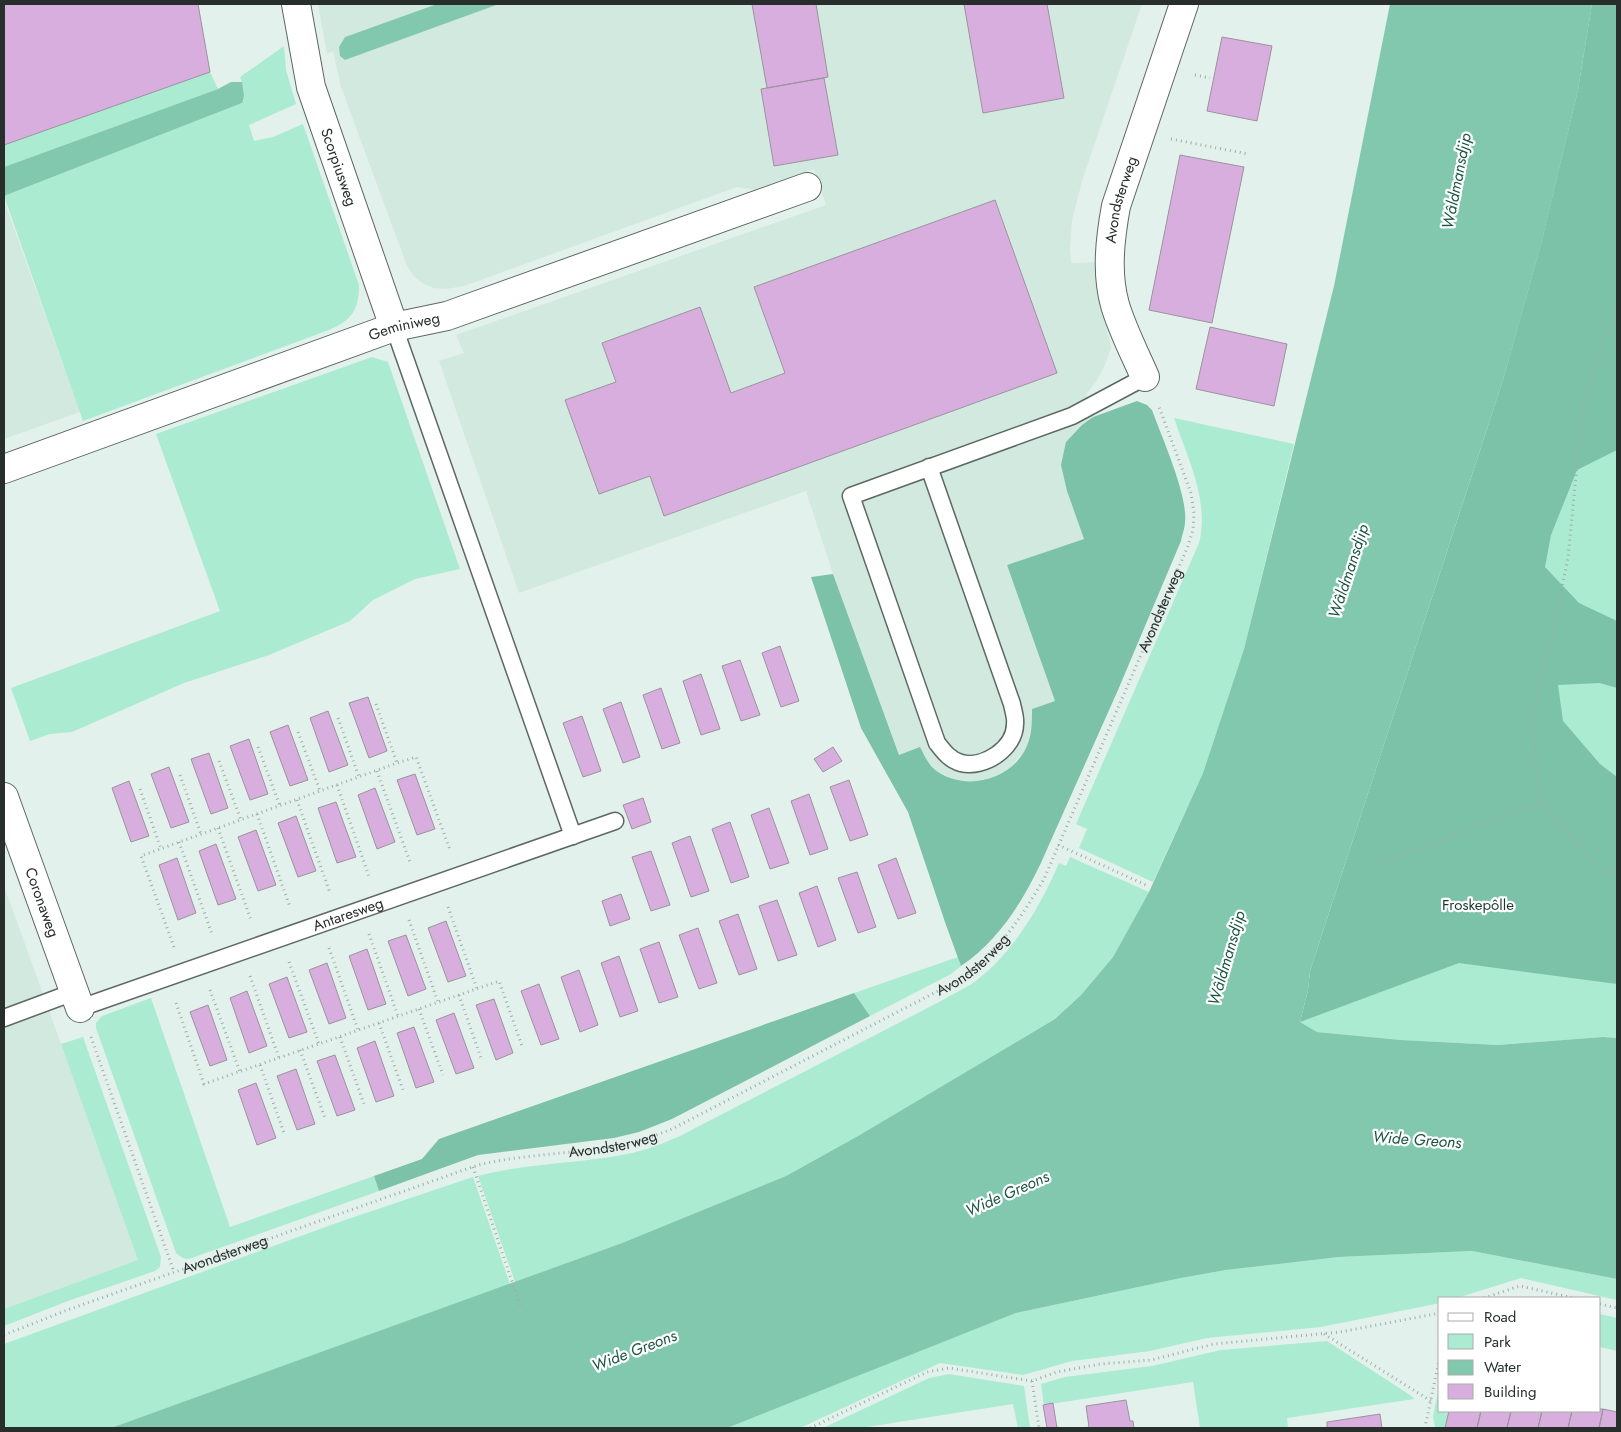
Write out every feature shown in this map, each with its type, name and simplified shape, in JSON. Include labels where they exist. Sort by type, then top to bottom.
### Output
[{"type":"street","name":"Scorpiusweg","points":[[296,4],[311,87],[394,327]]},
{"type":"street","name":"Avondsterweg","points":[[1145,377],[1115,305],[1110,273],[1110,238],[1116,206],[1184,4]]},
{"type":"street","name":"Geminiweg","points":[[4,469],[394,327],[447,316],[807,187]]},
{"type":"street","name":"Coronaweg","points":[[4,797],[77,1000]]},
{"type":"lane","points":[[394,327],[573,836]]},
{"type":"lane","points":[[929,467],[1012,704],[1016,725],[1009,743],[996,756],[979,764],[961,763],[946,756],[937,743],[851,496],[929,467],[1072,416],[1145,377]]},
{"type":"lane","name":"Antaresweg","points":[[4,1018],[167,977],[616,821]]},
{"type":"path","points":[[1141,132],[1248,154]]},
{"type":"path","points":[[1617,306],[1583,403],[1568,558],[1552,636],[1532,715],[1540,803],[1600,870],[1617,878]]},
{"type":"path","name":"Avondsterweg","points":[[4,1335],[70,1309],[472,1167],[498,1160],[551,1155],[634,1142],[672,1129],[953,983],[980,964],[1004,939],[1026,909],[1044,879],[1184,555],[1193,530],[1194,513],[1191,493],[1159,406],[1145,377]]},
{"type":"path","points":[[376,704],[397,763]]},
{"type":"path","points":[[338,718],[359,777]]},
{"type":"path","points":[[298,732],[320,791]]},
{"type":"path","points":[[258,747],[280,806]]},
{"type":"path","points":[[182,971],[141,856],[397,763],[416,757],[459,875]]},
{"type":"path","points":[[219,761],[241,820]]},
{"type":"path","points":[[376,771],[419,889]]},
{"type":"path","points":[[180,775],[201,834]]},
{"type":"path","points":[[337,785],[379,903]]},
{"type":"path","points":[[140,790],[161,849]]},
{"type":"path","points":[[297,800],[339,917]]},
{"type":"path","points":[[1374,866],[1540,803]]},
{"type":"path","points":[[257,814],[299,931]]},
{"type":"path","points":[[218,828],[260,944]]},
{"type":"path","points":[[179,842],[220,958]]},
{"type":"path","points":[[1058,845],[1148,886]]},
{"type":"path","points":[[439,882],[477,988]]},
{"type":"path","points":[[400,896],[438,1002]]},
{"type":"path","points":[[360,910],[398,1016]]},
{"type":"path","points":[[320,924],[358,1030]]},
{"type":"path","points":[[280,937],[319,1044]]},
{"type":"path","points":[[240,951],[279,1058]]},
{"type":"path","points":[[201,965],[240,1072]]},
{"type":"path","points":[[167,977],[204,1084],[499,981],[522,1046]]},
{"type":"path","points":[[459,995],[482,1061]]},
{"type":"path","points":[[77,1000],[174,1272]]},
{"type":"path","points":[[419,1008],[443,1075]]},
{"type":"path","points":[[379,1023],[403,1090]]},
{"type":"path","points":[[340,1037],[364,1104]]},
{"type":"path","points":[[300,1050],[325,1118]]},
{"type":"path","points":[[260,1065],[284,1133]]},
{"type":"path","points":[[472,1167],[520,1305]]},
{"type":"path","points":[[1487,1297],[1520,1286],[1570,1297]]},
{"type":"path","points":[[1601,1304],[1617,1308]]},
{"type":"path","points":[[810,1428],[927,1372],[949,1368],[1032,1381],[1057,1372],[1100,1364],[1151,1360],[1214,1344],[1324,1334],[1438,1313]]},
{"type":"path","points":[[1324,1334],[1430,1401]]},
{"type":"path","points":[[1427,1428],[1426,1422],[1438,1365]]},
{"type":"path","points":[[1032,1381],[1039,1428]]},
{"type":"shaded area","points":[[318,4],[437,4],[345,37],[339,47],[340,56],[345,60],[499,4],[1142,4],[1083,178],[1072,220],[1071,263],[1097,262],[1103,310],[1111,348],[1096,382],[1086,394],[1093,417],[1082,425],[1067,491],[1084,539],[1007,565],[1055,701],[1032,709],[1032,723],[1025,750],[1009,769],[987,780],[977,782],[964,781],[952,779],[938,772],[928,762],[920,748],[899,755],[833,574],[806,491],[519,593],[439,361],[464,353],[456,335],[826,205],[814,169],[754,190],[737,187],[464,286],[446,289],[433,288],[422,283],[407,266],[341,87],[333,51],[327,54]]},
{"type":"shaded area","points":[[4,200],[80,412],[4,439]]},
{"type":"shaded area","points":[[4,886],[139,1260],[4,1309]]},
{"type":"green space","name":"Froskepôlle","points":[[1592,4],[1617,4],[1617,1038],[1603,1037],[1498,1045],[1401,1040],[1317,1032],[1300,1022],[1503,380],[1578,90]]},
{"type":"green space","name":"Froskepôlle","points":[[1592,4],[1617,4],[1617,450],[1577,470],[1551,535],[1545,567],[1579,603],[1617,621],[1617,688],[1600,683],[1558,685],[1563,721],[1600,764],[1617,777],[1617,984],[1459,963],[1300,1022],[1308,990],[1310,971],[1503,380],[1541,244],[1578,90]]},
{"type":"green space","points":[[284,46],[286,70],[296,104],[249,125],[254,141],[273,137],[303,124],[359,285],[356,308],[349,318],[329,330],[83,421],[4,196],[242,103],[242,82],[240,77]]},
{"type":"green space","points":[[210,72],[218,89],[4,167],[4,145]]},
{"type":"green space","points":[[372,357],[388,362],[460,569],[415,579],[373,600],[350,621],[269,655],[184,683],[72,732],[50,734],[30,741],[11,688],[220,611],[156,434]]},
{"type":"green space","points":[[1137,401],[1147,405],[1152,410],[1179,482],[1185,511],[1185,524],[1181,541],[1118,690],[1033,880],[1016,908],[997,933],[961,966],[908,812],[861,728],[811,577],[833,574],[899,755],[920,747],[935,770],[949,778],[962,781],[986,779],[998,775],[1009,769],[1025,750],[1032,725],[1032,709],[1055,701],[1007,565],[1084,539],[1067,491],[1061,465],[1066,442],[1082,425],[1093,417]]},
{"type":"green space","points":[[1174,418],[1294,444],[1244,649],[1203,773],[1153,882],[1079,848],[1087,829],[1076,824],[1199,543],[1202,511],[1196,479]]},
{"type":"green space","points":[[1070,857],[1149,892],[1113,957],[1081,995],[1055,1019],[858,1136],[786,1176],[622,1243],[515,1282],[478,1176],[515,1168],[633,1153],[659,1145],[678,1137],[939,1002],[970,985],[999,960],[1033,914],[1059,863],[1066,866]]},
{"type":"green space","points":[[958,957],[961,966],[951,974],[870,1016],[854,993]]},
{"type":"green space","points":[[854,993],[870,1016],[672,1119],[639,1132],[614,1138],[478,1155],[379,1191],[374,1176],[422,1159],[439,1139]]},
{"type":"green space","points":[[151,998],[230,1227],[374,1176],[379,1191],[190,1258],[182,1258],[176,1253],[96,1028],[96,1023],[102,1016]]},
{"type":"green space","points":[[83,1037],[161,1257],[160,1267],[155,1271],[68,1301],[4,1326],[4,1309],[138,1260],[61,1044]]},
{"type":"green space","points":[[473,1177],[510,1284],[111,1428],[4,1428],[4,1344],[345,1220]]},
{"type":"green space","points":[[1472,1251],[1617,1279],[1617,1300],[1521,1278],[1460,1297],[1438,1297],[1438,1303],[1321,1327],[1207,1338],[1150,1351],[1072,1361],[1023,1375],[940,1363],[800,1428],[725,1428],[1016,1313],[1226,1270],[1339,1257]]},
{"type":"green space","points":[[1601,1314],[1617,1318],[1617,1351],[1601,1347]]},
{"type":"green space","points":[[1327,1341],[1414,1399],[1287,1418],[1288,1428],[1200,1428],[1193,1382],[1044,1405],[1041,1384],[1065,1377],[1152,1366],[1221,1350]]},
{"type":"green space","points":[[949,1374],[1024,1386],[1030,1428],[1018,1428],[1013,1404],[867,1428],[823,1428],[929,1378]]},
{"type":"green space","points":[[1438,1392],[1438,1412],[1449,1412],[1445,1428],[1435,1428],[1433,1416]]},
{"type":"water","points":[[437,4],[499,4],[345,60],[340,56],[339,47],[345,37]]},
{"type":"water","points":[[1390,4],[1592,4],[1578,90],[1541,244],[1503,380],[1310,971],[1308,990],[1300,1022],[1317,1032],[1401,1040],[1498,1045],[1603,1037],[1617,1038],[1617,1279],[1472,1251],[1339,1257],[1226,1270],[1016,1313],[727,1428],[111,1428],[622,1243],[786,1176],[858,1136],[1055,1019],[1081,995],[1113,957],[1149,892],[1203,773],[1244,649],[1334,286]]},
{"type":"water","points":[[231,82],[242,82],[244,96],[242,103],[4,196],[4,167],[218,89]]},
{"type":"building","points":[[4,4],[198,4],[210,72],[4,145]]},
{"type":"building","points":[[752,4],[816,4],[828,77],[767,88]]},
{"type":"building","points":[[964,4],[1047,4],[1064,98],[983,113]]},
{"type":"building","points":[[1222,37],[1272,46],[1257,121],[1207,111]]},
{"type":"building","points":[[824,78],[838,155],[774,166],[761,89]]},
{"type":"building","points":[[1180,155],[1244,167],[1212,323],[1149,310]]},
{"type":"building","points":[[995,200],[1057,373],[664,516],[650,476],[599,494],[565,400],[616,382],[602,343],[700,307],[731,393],[785,373],[754,287]]},
{"type":"building","points":[[1210,327],[1287,344],[1274,406],[1196,389]]},
{"type":"building","points":[[780,646],[799,701],[781,707],[762,653]]},
{"type":"building","points":[[740,660],[760,715],[741,721],[722,666]]},
{"type":"building","points":[[701,674],[720,729],[701,735],[683,681]]},
{"type":"building","points":[[661,688],[680,743],[662,749],[643,695]]},
{"type":"building","points":[[368,697],[387,751],[369,758],[349,703]]},
{"type":"building","points":[[621,702],[640,757],[623,763],[603,709]]},
{"type":"building","points":[[328,711],[348,765],[329,772],[310,718]]},
{"type":"building","points":[[582,716],[601,771],[583,777],[563,723]]},
{"type":"building","points":[[288,725],[308,780],[290,786],[270,732]]},
{"type":"building","points":[[249,739],[268,794],[250,800],[230,746]]},
{"type":"building","points":[[833,747],[842,761],[823,772],[814,759]]},
{"type":"building","points":[[209,753],[228,808],[211,814],[191,759]]},
{"type":"building","points":[[169,767],[189,822],[171,828],[151,774]]},
{"type":"building","points":[[415,774],[435,829],[417,835],[397,780]]},
{"type":"building","points":[[849,780],[868,835],[850,841],[830,787]]},
{"type":"building","points":[[129,781],[149,836],[131,842],[112,788]]},
{"type":"building","points":[[375,788],[395,842],[377,849],[358,795]]},
{"type":"building","points":[[809,794],[828,849],[810,855],[791,801]]},
{"type":"building","points":[[643,798],[651,822],[632,829],[623,805]]},
{"type":"building","points":[[336,802],[356,857],[337,863],[318,808]]},
{"type":"building","points":[[769,808],[789,863],[770,869],[751,815]]},
{"type":"building","points":[[296,816],[316,871],[298,877],[278,823]]},
{"type":"building","points":[[730,822],[749,877],[731,883],[712,829]]},
{"type":"building","points":[[256,830],[276,885],[258,891],[238,837]]},
{"type":"building","points":[[690,836],[709,891],[691,897],[672,843]]},
{"type":"building","points":[[216,844],[236,899],[218,905],[199,851]]},
{"type":"building","points":[[651,851],[670,905],[651,911],[632,857]]},
{"type":"building","points":[[177,858],[196,913],[178,920],[159,865]]},
{"type":"building","points":[[896,858],[916,913],[898,919],[878,865]]},
{"type":"building","points":[[857,872],[876,927],[858,933],[838,878]]},
{"type":"building","points":[[817,886],[836,940],[818,947],[799,893]]},
{"type":"building","points":[[621,894],[630,919],[610,926],[602,901]]},
{"type":"building","points":[[777,900],[797,955],[778,961],[759,906]]},
{"type":"building","points":[[738,914],[757,969],[739,975],[719,921]]},
{"type":"building","points":[[446,921],[466,976],[448,982],[428,928]]},
{"type":"building","points":[[698,928],[717,983],[699,989],[679,935]]},
{"type":"building","points":[[406,935],[426,989],[408,996],[388,941]]},
{"type":"building","points":[[659,942],[678,997],[659,1003],[640,949]]},
{"type":"building","points":[[367,949],[386,1004],[368,1010],[349,956]]},
{"type":"building","points":[[619,956],[638,1011],[620,1017],[601,963]]},
{"type":"building","points":[[327,963],[346,1018],[329,1024],[309,970]]},
{"type":"building","points":[[579,970],[598,1025],[580,1032],[561,977]]},
{"type":"building","points":[[287,977],[307,1032],[289,1038],[269,984]]},
{"type":"building","points":[[539,984],[559,1039],[541,1045],[521,991]]},
{"type":"building","points":[[247,991],[267,1046],[249,1053],[230,998]]},
{"type":"building","points":[[494,999],[513,1053],[496,1060],[476,1005]]},
{"type":"building","points":[[208,1005],[227,1060],[210,1066],[190,1012]]},
{"type":"building","points":[[454,1013],[474,1068],[456,1074],[436,1020]]},
{"type":"building","points":[[414,1027],[434,1082],[416,1088],[397,1033]]},
{"type":"building","points":[[375,1041],[394,1096],[376,1102],[357,1048]]},
{"type":"building","points":[[335,1055],[355,1110],[337,1116],[317,1061]]},
{"type":"building","points":[[296,1069],[315,1124],[297,1130],[277,1076]]},
{"type":"building","points":[[256,1083],[276,1138],[257,1145],[238,1090]]},
{"type":"building","points":[[1126,1400],[1130,1421],[1133,1421],[1134,1428],[1084,1428],[1089,1427],[1086,1406]]},
{"type":"building","points":[[1053,1403],[1057,1428],[1047,1428],[1043,1405]]},
{"type":"building","points":[[1601,1409],[1603,1409],[1599,1428],[1568,1428],[1572,1412],[1601,1412]]},
{"type":"building","points":[[1603,1409],[1617,1412],[1617,1428],[1599,1428]]},
{"type":"building","points":[[1449,1412],[1481,1412],[1477,1428],[1445,1428]]},
{"type":"building","points":[[1481,1412],[1511,1412],[1507,1428],[1477,1428]]},
{"type":"building","points":[[1511,1412],[1542,1412],[1538,1428],[1507,1428]]},
{"type":"building","points":[[1542,1412],[1572,1412],[1568,1428],[1538,1428]]},
{"type":"building","points":[[1380,1414],[1382,1428],[1327,1428],[1327,1422]]},
{"type":"water label","name":"Wâldmansdjip","points":[[1456,181]]},
{"type":"water label","name":"Wâldmansdjip","points":[[1348,571]]},
{"type":"water label","name":"Wâldmansdjip","points":[[1226,958]]},
{"type":"water label","name":"Wide Greons","points":[[1417,1139]]},
{"type":"water label","name":"Wide Greons","points":[[1007,1193]]},
{"type":"water label","name":"Wide Greons","points":[[634,1350]]}]
